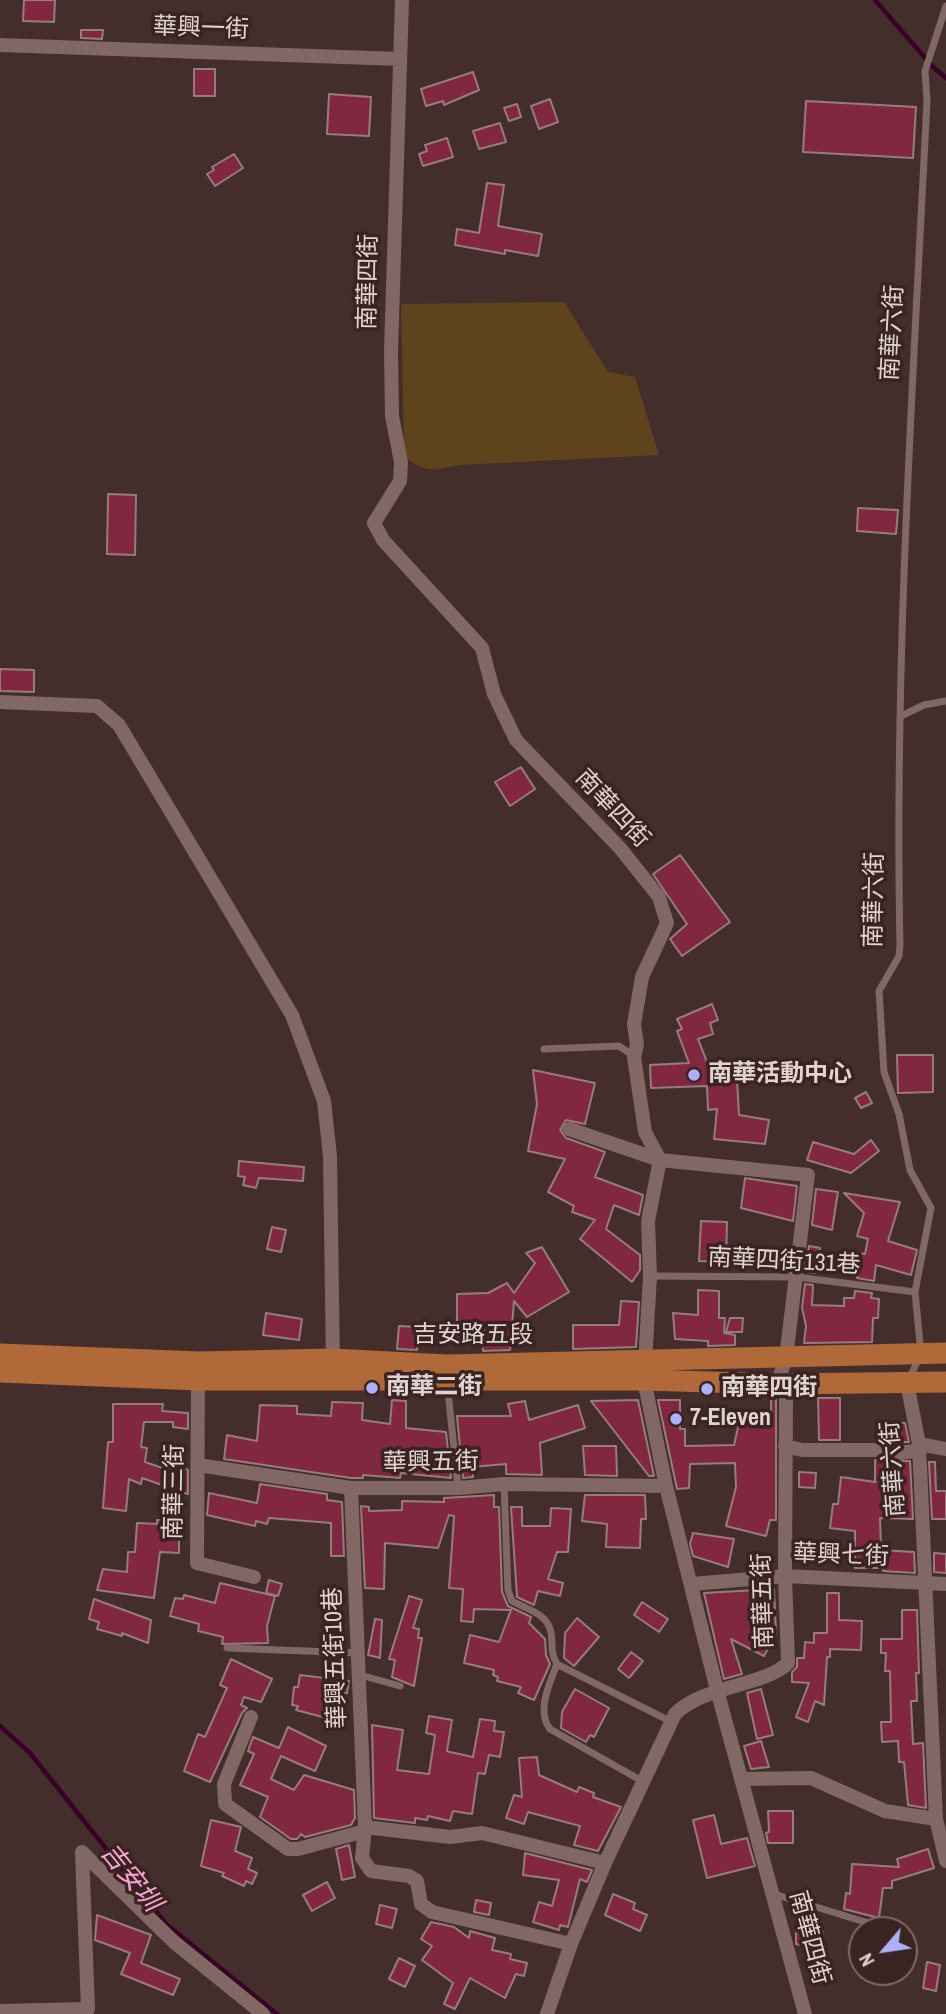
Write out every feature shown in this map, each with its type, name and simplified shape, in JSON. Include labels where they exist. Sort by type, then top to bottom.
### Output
[{"type":"main road","name":"吉安路五段","points":[[0,1372],[333,1369],[447,1373],[644,1369],[786,1358],[946,1353]]},
{"type":"main road","name":"吉安路五段","points":[[0,1354],[198,1371]]},
{"type":"main road","name":"吉安路五段","points":[[644,1369],[777,1384],[946,1382]]},
{"type":"street","name":"南華四街","points":[[402,0],[391,351],[392,416],[401,462],[400,481],[374,523],[383,540],[482,648],[494,694],[516,740],[620,848],[659,897],[667,923],[642,977],[634,1024],[634,1057],[645,1132],[660,1160],[648,1221],[650,1276],[644,1369],[666,1486],[717,1690],[806,2014]]},
{"type":"street","name":"華興一街","points":[[0,45],[400,59]]},
{"type":"street","points":[[0,702],[97,706],[119,725],[292,1015],[324,1101],[330,1156],[333,1369]]},
{"type":"street","points":[[569,1129],[660,1160],[808,1175],[786,1358],[777,1384]]},
{"type":"street","name":"南華三街","points":[[198,1371],[197,1563],[254,1577]]},
{"type":"street","name":"南華六街","points":[[908,1383],[919,1444],[923,1581],[936,1819],[946,1861]]},
{"type":"street","name":"南華五街","points":[[547,2014],[570,1944],[670,1721],[682,1707],[717,1690],[778,1670],[788,1663],[785,1576],[786,1395],[777,1384]]},
{"type":"street","points":[[785,1446],[811,1450],[889,1450],[898,1454],[916,1451],[919,1444],[946,1449]]},
{"type":"street","name":"華興五街","points":[[198,1465],[351,1488],[458,1488],[503,1483],[666,1486]]},
{"type":"street","name":"華興五街10巷","points":[[351,1488],[365,1829],[362,1858],[366,1867],[371,1871],[409,1876],[417,1881],[421,1904],[432,1912],[570,1944]]},
{"type":"street","name":"華興七街","points":[[692,1584],[785,1576],[946,1584]]},
{"type":"street","points":[[251,1717],[224,1784],[225,1804],[288,1849],[298,1849],[365,1829],[450,1837],[482,1833],[605,1863]]},
{"type":"street","points":[[742,1779],[811,1778],[885,1811],[936,1819]]},
{"type":"street","points":[[0,2011],[88,2009],[82,1852],[174,1942],[263,2014]]},
{"type":"lane","name":"南華六街","points":[[908,1383],[921,1354],[915,1292],[931,1208],[910,1170],[899,1114],[886,1082],[878,1001],[883,981],[899,956],[900,945],[898,824],[902,577],[925,128],[925,71],[946,6]]},
{"type":"lane","points":[[901,716],[923,705],[946,701]]},
{"type":"lane","points":[[544,1049],[618,1046],[634,1057]]},
{"type":"lane","name":"南華四街131巷","points":[[650,1276],[796,1277],[915,1292]]},
{"type":"lane","points":[[447,1373],[458,1488]]},
{"type":"lane","points":[[503,1483],[508,1590],[512,1601],[539,1614],[545,1621],[551,1631],[550,1651],[557,1664],[670,1721]]},
{"type":"lane","points":[[227,1648],[358,1653]]},
{"type":"lane","points":[[557,1664],[546,1694],[547,1725],[642,1781]]},
{"type":"lane","points":[[360,1675],[400,1686]]},
{"type":"lane","points":[[774,1894],[848,1917]]},
{"type":"shaded area","points":[[564,302],[608,372],[635,377],[659,455],[460,465],[430,469],[418,466],[404,456],[401,304]]},
{"type":"building","points":[[24,0],[55,0],[54,22],[23,21]]},
{"type":"building","points":[[81,30],[103,30],[102,39],[81,38]]},
{"type":"building","points":[[194,69],[215,69],[215,96],[194,96]]},
{"type":"building","points":[[473,72],[479,90],[444,105],[443,101],[426,106],[421,89]]},
{"type":"building","points":[[329,94],[371,97],[369,136],[327,134]]},
{"type":"building","points":[[550,99],[558,122],[539,129],[531,106]]},
{"type":"building","points":[[806,101],[916,107],[913,158],[803,152]]},
{"type":"building","points":[[517,104],[521,117],[509,121],[504,108]]},
{"type":"building","points":[[500,123],[506,142],[479,149],[473,131]]},
{"type":"building","points":[[447,138],[453,157],[423,166],[419,154],[427,151],[425,145]]},
{"type":"building","points":[[234,154],[243,168],[215,186],[207,174],[214,170],[212,167]]},
{"type":"building","points":[[487,183],[504,185],[498,226],[542,234],[538,256],[505,250],[505,254],[455,245],[457,229],[479,233]]},
{"type":"building","points":[[108,494],[136,495],[135,555],[107,554]]},
{"type":"building","points":[[858,508],[898,510],[896,534],[857,531]]},
{"type":"building","points":[[0,669],[34,670],[34,692],[0,691]]},
{"type":"building","points":[[521,767],[535,789],[510,806],[495,782]]},
{"type":"building","points":[[680,855],[730,922],[682,956],[670,939],[687,924],[653,874]]},
{"type":"building","points":[[712,1004],[718,1020],[710,1023],[713,1034],[698,1039],[707,1062],[736,1061],[739,1115],[769,1120],[765,1144],[714,1139],[717,1109],[708,1110],[707,1086],[651,1088],[650,1065],[689,1063],[677,1031],[682,1029],[677,1019]]},
{"type":"building","points":[[897,1055],[933,1055],[933,1092],[898,1093]]},
{"type":"building","points":[[533,1070],[595,1083],[585,1124],[566,1120],[560,1130],[566,1138],[605,1152],[595,1177],[643,1195],[639,1215],[614,1205],[606,1229],[640,1255],[640,1270],[632,1282],[580,1239],[595,1220],[572,1212],[574,1206],[548,1192],[565,1159],[528,1151],[537,1104]]},
{"type":"building","points":[[866,1092],[872,1103],[861,1108],[855,1098]]},
{"type":"building","points":[[871,1140],[879,1151],[851,1173],[807,1160],[813,1142],[854,1154]]},
{"type":"building","points":[[239,1161],[304,1167],[303,1181],[259,1178],[256,1188],[243,1185],[245,1177],[238,1176]]},
{"type":"building","points":[[745,1178],[797,1186],[793,1221],[741,1208]]},
{"type":"building","points":[[816,1189],[838,1192],[832,1230],[812,1225]]},
{"type":"building","points":[[844,1193],[900,1202],[888,1241],[917,1250],[911,1275],[876,1265],[874,1281],[857,1278],[860,1253],[865,1254],[868,1239],[857,1236],[864,1213]]},
{"type":"building","points":[[701,1221],[727,1222],[726,1262],[699,1261]]},
{"type":"building","points":[[272,1227],[286,1230],[281,1252],[267,1249]]},
{"type":"building","points":[[809,1246],[820,1248],[815,1273],[806,1272]]},
{"type":"building","points":[[542,1247],[569,1292],[527,1317],[514,1301],[510,1350],[483,1351],[483,1343],[457,1343],[457,1294],[488,1293],[507,1283],[514,1293],[535,1263],[526,1253]]},
{"type":"building","points":[[805,1284],[813,1285],[812,1305],[844,1306],[844,1298],[854,1298],[855,1291],[872,1293],[871,1298],[879,1299],[878,1318],[873,1318],[872,1342],[804,1343],[806,1326],[802,1308]]},
{"type":"building","points":[[698,1290],[719,1291],[719,1318],[725,1318],[724,1333],[735,1335],[735,1345],[708,1346],[708,1341],[675,1339],[673,1313],[698,1315]]},
{"type":"building","points":[[621,1301],[639,1302],[636,1347],[573,1349],[573,1325],[619,1325]]},
{"type":"building","points":[[266,1313],[302,1319],[299,1340],[263,1335]]},
{"type":"building","points":[[730,1318],[743,1318],[742,1332],[726,1332]]},
{"type":"building","points":[[399,1326],[418,1327],[417,1350],[397,1349]]},
{"type":"building","points":[[771,1397],[776,1398],[776,1520],[770,1520],[766,1536],[726,1526],[736,1487],[735,1463],[690,1464],[689,1488],[677,1489],[658,1400],[680,1400],[680,1429],[685,1429],[685,1446],[734,1445],[739,1423],[751,1424],[752,1410],[771,1411]]},
{"type":"building","points":[[818,1398],[840,1398],[840,1440],[819,1440]]},
{"type":"building","points":[[392,1400],[406,1401],[406,1428],[446,1432],[451,1478],[401,1473],[400,1478],[363,1475],[363,1478],[351,1478],[224,1459],[227,1435],[257,1441],[260,1405],[297,1406],[297,1414],[331,1416],[332,1402],[363,1403],[362,1420],[390,1424]]},
{"type":"building","points":[[638,1400],[654,1476],[649,1476],[591,1401]]},
{"type":"building","points":[[525,1401],[529,1420],[578,1405],[585,1428],[540,1443],[542,1475],[506,1474],[506,1464],[472,1467],[473,1477],[463,1478],[457,1416],[511,1416],[508,1404]]},
{"type":"building","points":[[113,1404],[163,1404],[162,1411],[188,1413],[188,1429],[173,1427],[173,1422],[144,1422],[141,1447],[147,1448],[145,1462],[180,1474],[182,1468],[188,1470],[188,1494],[142,1478],[141,1484],[129,1479],[126,1511],[103,1508],[108,1442],[113,1442]]},
{"type":"building","points":[[896,1423],[905,1423],[909,1442],[897,1442]]},
{"type":"building","points":[[583,1446],[616,1446],[617,1476],[585,1475]]},
{"type":"building","points":[[875,1460],[910,1461],[913,1519],[880,1518],[881,1550],[914,1552],[915,1573],[883,1571],[883,1568],[855,1568],[855,1531],[830,1528],[833,1504],[838,1504],[841,1477],[875,1482]]},
{"type":"building","points":[[929,1462],[935,1462],[936,1491],[946,1491],[946,1519],[932,1519]]},
{"type":"building","points":[[799,1472],[816,1473],[815,1488],[799,1487]]},
{"type":"building","points":[[260,1484],[327,1494],[327,1500],[342,1502],[344,1556],[331,1556],[331,1523],[269,1518],[267,1524],[256,1521],[255,1526],[207,1515],[209,1493],[257,1503]]},
{"type":"building","points":[[494,1495],[494,1507],[499,1507],[502,1592],[508,1606],[531,1617],[529,1623],[545,1639],[546,1655],[550,1664],[534,1700],[518,1693],[521,1687],[497,1681],[498,1677],[493,1675],[494,1670],[464,1663],[470,1635],[499,1642],[511,1610],[474,1609],[473,1622],[461,1621],[463,1589],[449,1588],[454,1516],[449,1515],[438,1548],[385,1543],[384,1589],[365,1588],[361,1506],[369,1507],[369,1511],[402,1510],[402,1501],[444,1502],[444,1498]]},
{"type":"building","points":[[585,1495],[645,1495],[646,1519],[641,1519],[640,1548],[606,1547],[607,1524],[582,1521]]},
{"type":"building","points":[[511,1507],[522,1507],[522,1526],[550,1526],[551,1508],[571,1509],[568,1552],[557,1552],[548,1579],[563,1583],[560,1596],[538,1591],[534,1605],[517,1597]]},
{"type":"building","points":[[157,1520],[179,1520],[179,1553],[160,1552],[154,1598],[97,1590],[103,1569],[127,1572],[128,1552],[135,1552],[137,1523],[157,1524]]},
{"type":"building","points":[[693,1533],[734,1539],[728,1567],[693,1556],[690,1544]]},
{"type":"building","points":[[934,1553],[946,1554],[946,1573],[934,1572]]},
{"type":"building","points":[[269,1580],[282,1584],[278,1596],[266,1593]]},
{"type":"building","points":[[220,1583],[275,1596],[267,1626],[268,1643],[222,1644],[223,1637],[198,1631],[199,1624],[170,1616],[175,1598],[183,1599],[184,1595],[215,1603]]},
{"type":"building","points":[[774,1589],[776,1633],[764,1656],[731,1639],[742,1674],[724,1679],[704,1593]]},
{"type":"building","points":[[827,1593],[839,1593],[839,1620],[862,1621],[861,1650],[830,1649],[830,1657],[827,1657],[824,1705],[815,1701],[808,1722],[796,1717],[809,1683],[792,1682],[792,1672],[797,1667],[797,1658],[804,1658],[805,1642],[814,1643],[814,1633],[827,1633]]},
{"type":"building","points":[[409,1596],[422,1600],[413,1628],[419,1629],[418,1638],[422,1638],[414,1686],[392,1677],[395,1660],[389,1659]]},
{"type":"building","points":[[94,1599],[151,1620],[148,1643],[122,1633],[122,1636],[97,1629],[99,1622],[89,1619]]},
{"type":"building","points":[[642,1602],[668,1619],[659,1632],[634,1615]]},
{"type":"building","points":[[902,1610],[917,1610],[919,1673],[916,1673],[917,1701],[911,1701],[913,1744],[923,1743],[926,1808],[908,1805],[904,1762],[899,1762],[898,1741],[882,1742],[881,1722],[891,1722],[890,1671],[885,1671],[886,1653],[881,1653],[881,1639],[902,1639]]},
{"type":"building","points":[[577,1618],[599,1637],[574,1666],[564,1658],[565,1633]]},
{"type":"building","points":[[375,1619],[382,1620],[380,1658],[368,1655]]},
{"type":"building","points":[[631,1652],[643,1661],[629,1678],[618,1669]]},
{"type":"building","points":[[231,1659],[272,1679],[261,1702],[244,1697],[241,1705],[247,1708],[242,1713],[210,1782],[184,1771],[198,1734],[205,1737],[227,1688],[220,1685]]},
{"type":"building","points":[[300,1675],[349,1681],[347,1693],[342,1693],[334,1720],[296,1710],[298,1706],[292,1705],[294,1687],[298,1687]]},
{"type":"building","points":[[575,1689],[609,1708],[594,1737],[590,1735],[586,1742],[561,1728],[562,1712]]},
{"type":"building","points":[[761,1689],[773,1735],[757,1739],[747,1693]]},
{"type":"building","points":[[429,1716],[452,1720],[447,1751],[473,1757],[480,1719],[495,1721],[494,1731],[504,1732],[500,1757],[489,1755],[485,1774],[478,1773],[472,1814],[453,1811],[450,1821],[428,1816],[427,1820],[415,1818],[415,1823],[374,1818],[372,1725],[403,1730],[397,1770],[429,1774],[435,1735],[426,1733]]},
{"type":"building","points":[[288,1727],[326,1746],[315,1771],[281,1756],[271,1779],[294,1790],[304,1775],[354,1790],[355,1818],[351,1825],[305,1837],[301,1834],[297,1839],[291,1839],[260,1817],[268,1797],[240,1785],[254,1754],[248,1751],[253,1737],[279,1748]]},
{"type":"building","points":[[761,1741],[769,1767],[751,1769],[744,1746]]},
{"type":"building","points":[[537,1757],[539,1775],[577,1792],[579,1787],[594,1793],[593,1797],[621,1807],[598,1851],[574,1845],[580,1826],[528,1812],[524,1824],[506,1818],[514,1795],[522,1797],[519,1758]]},
{"type":"building","points":[[768,1811],[793,1811],[793,1843],[768,1843]]},
{"type":"building","points":[[714,1815],[721,1844],[747,1838],[755,1866],[707,1878],[693,1820]]},
{"type":"building","points":[[211,1820],[241,1827],[235,1851],[252,1858],[248,1869],[257,1873],[252,1884],[246,1881],[244,1886],[222,1876],[224,1873],[201,1866]]},
{"type":"building","points":[[349,1845],[355,1877],[342,1880],[336,1849]]},
{"type":"building","points":[[928,1849],[934,1868],[892,1881],[892,1888],[883,1888],[879,1916],[844,1909],[846,1893],[850,1894],[852,1864],[899,1867],[897,1859]]},
{"type":"building","points":[[525,1853],[592,1870],[587,1882],[580,1879],[568,1927],[560,1925],[559,1930],[533,1922],[539,1902],[552,1906],[559,1880],[523,1875]]},
{"type":"building","points":[[327,1882],[335,1898],[312,1911],[303,1895]]},
{"type":"building","points":[[613,1894],[635,1903],[633,1909],[647,1915],[640,1931],[605,1915]]},
{"type":"building","points":[[476,1900],[491,1903],[489,1915],[474,1912]]},
{"type":"building","points":[[380,1905],[397,1909],[392,1928],[376,1924]]},
{"type":"building","points":[[97,1915],[151,1935],[141,1963],[180,1979],[173,1995],[121,1974],[130,1953],[95,1940]]},
{"type":"building","points":[[431,1922],[454,1927],[469,1938],[470,1931],[495,1938],[492,1950],[511,1954],[510,1959],[527,1963],[524,1976],[516,1974],[505,1998],[470,1978],[455,2009],[444,2004],[453,1983],[422,1960],[432,1946],[421,1939]]},
{"type":"building","points":[[796,1926],[823,1932],[819,1949],[796,1944]]},
{"type":"building","points":[[399,1958],[415,1966],[405,1987],[389,1979]]},
{"type":"building","points":[[927,1962],[940,1965],[936,1991],[923,1988]]},
{"type":"waterway","points":[[875,0],[932,66],[946,78]]},
{"type":"waterway","name":"吉安圳","points":[[0,1726],[30,1753],[166,1924],[277,2014]]},
{"type":"place","name":"南華活動中心","points":[[694,1075]]},
{"type":"place","name":"南華二街","points":[[372,1388]]},
{"type":"place","name":"南華四街","points":[[707,1389]]},
{"type":"place","name":"7-Eleven","points":[[676,1419]]}]
